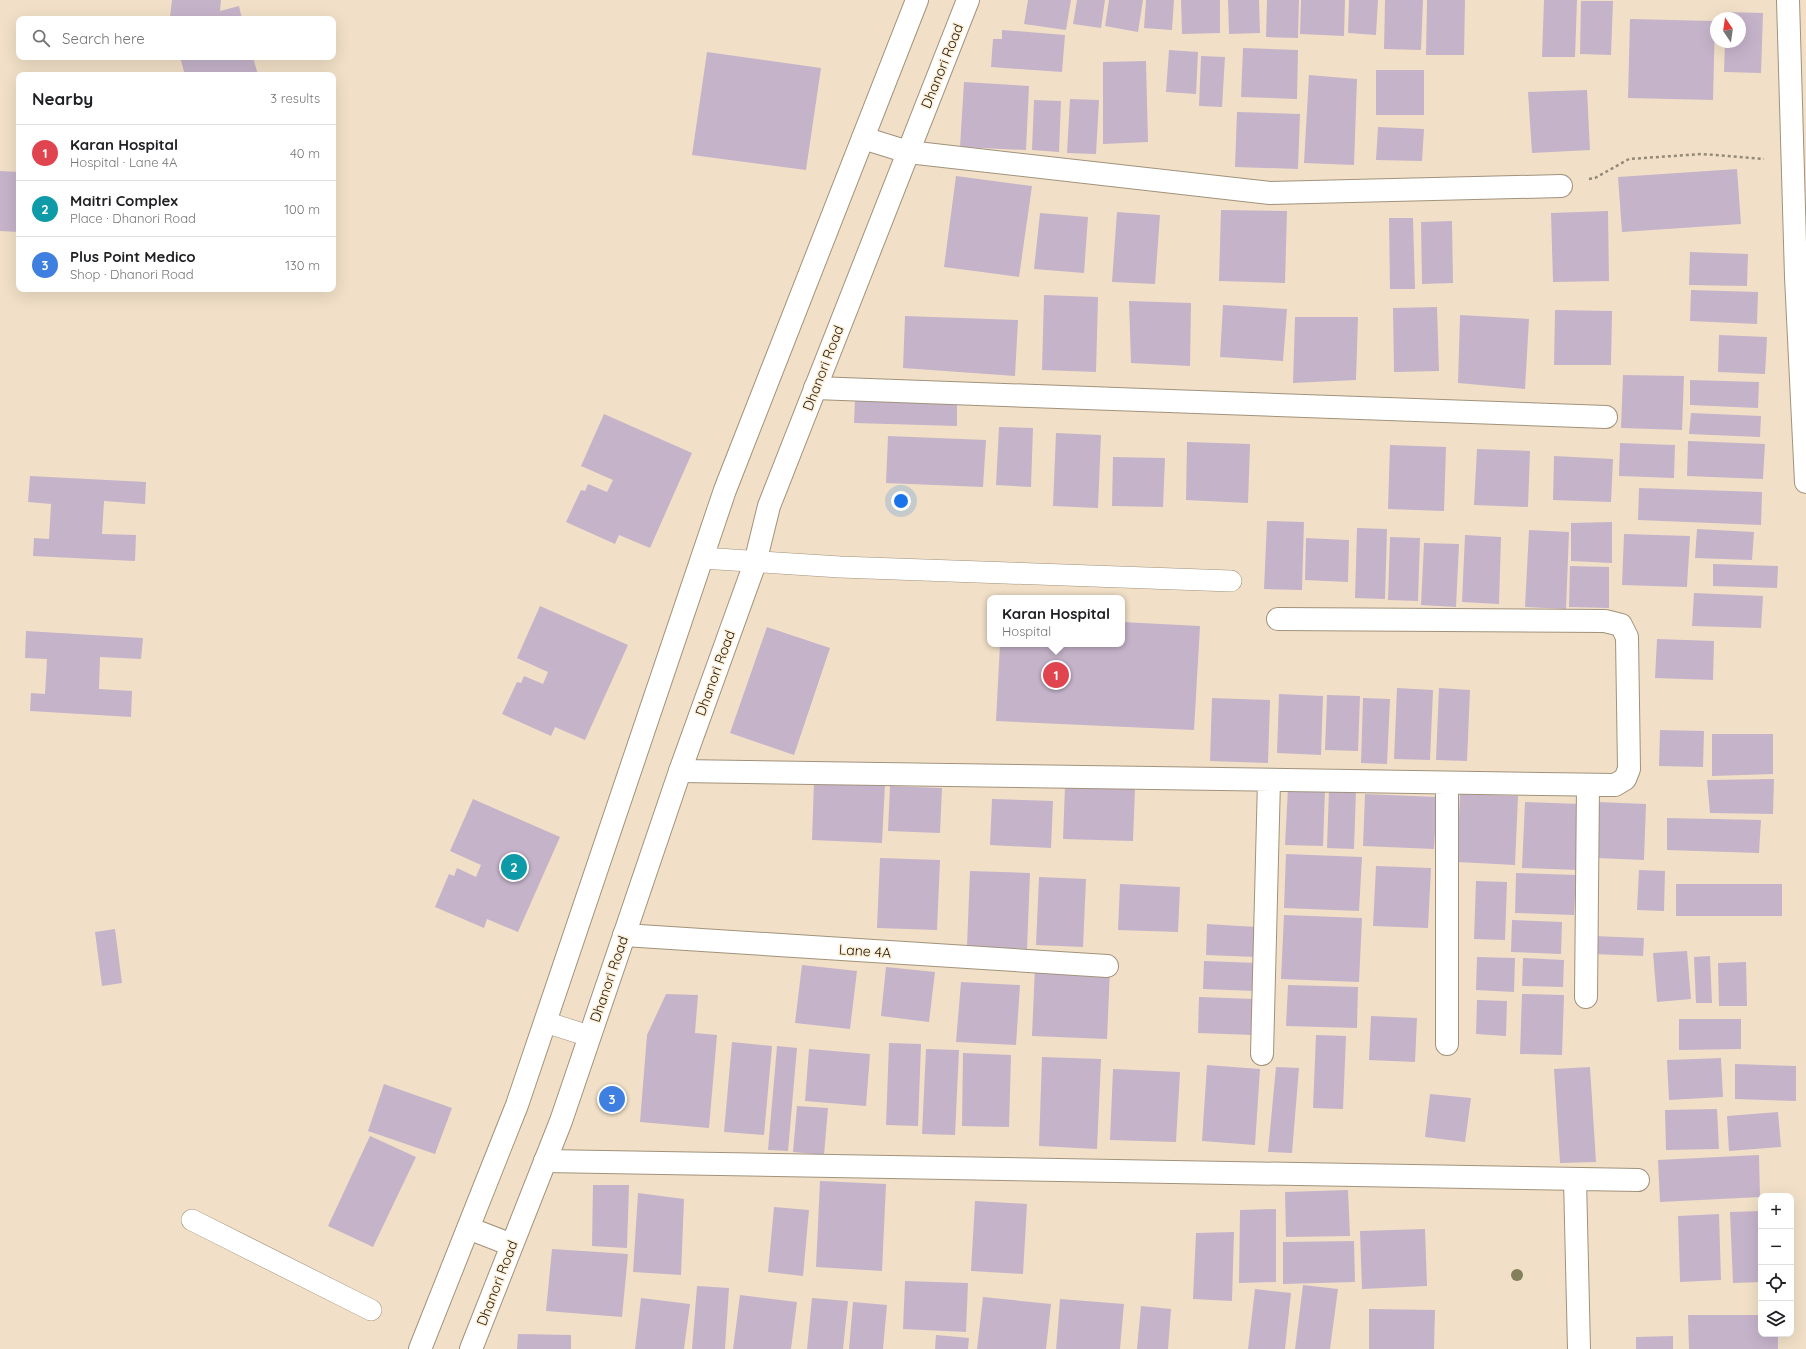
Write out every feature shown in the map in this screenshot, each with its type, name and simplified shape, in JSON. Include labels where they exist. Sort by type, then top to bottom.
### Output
[{"type":"street","points":[[420,1349],[517,1105],[725,490],[917,0]]},
{"type":"street","name":"Dhanori Road","points":[[471,1349],[561,1121],[680,771],[755,563],[769,506],[968,0]]},
{"type":"street","points":[[1788,0],[1792,161],[1801,276],[1806,482]]},
{"type":"street","points":[[863,138],[908,152],[1270,193],[1561,186]]},
{"type":"street","points":[[815,388],[1606,417]]},
{"type":"street","points":[[680,771],[1588,785],[1615,785],[1625,779],[1629,769],[1627,637],[1620,625],[1605,621],[1278,620]]},
{"type":"street","points":[[1262,1054],[1269,780]]},
{"type":"street","points":[[1447,782],[1447,1044]]},
{"type":"street","points":[[1586,997],[1588,785]]},
{"type":"street","name":"Lane 4A","points":[[624,935],[1107,966]]},
{"type":"street","points":[[545,1161],[1638,1180]]},
{"type":"street","points":[[1575,1180],[1579,1349]]},
{"type":"street","points":[[468,1228],[512,1245]]},
{"type":"lane","points":[[702,558],[755,563],[1231,581]]},
{"type":"lane","points":[[545,1022],[590,1036]]},
{"type":"lane","points":[[192,1220],[371,1310]]},
{"type":"path","points":[[1561,186],[1595,178],[1629,159],[1702,154],[1792,161]]},
{"type":"building","points":[[172,0],[221,0],[220,11],[239,6],[241,16],[170,16]]},
{"type":"building","points":[[1028,0],[1071,0],[1066,30],[1024,24]]},
{"type":"building","points":[[1077,0],[1105,0],[1101,28],[1073,24]]},
{"type":"building","points":[[1109,0],[1143,0],[1138,32],[1105,26]]},
{"type":"building","points":[[1146,0],[1174,0],[1172,30],[1144,28]]},
{"type":"building","points":[[1181,0],[1220,0],[1220,33],[1182,34]]},
{"type":"building","points":[[1228,0],[1259,0],[1260,33],[1229,34]]},
{"type":"building","points":[[1267,0],[1299,0],[1298,38],[1266,37]]},
{"type":"building","points":[[1301,0],[1345,0],[1344,36],[1300,34]]},
{"type":"building","points":[[1349,0],[1378,0],[1376,35],[1348,33]]},
{"type":"building","points":[[1385,0],[1423,0],[1421,50],[1384,49]]},
{"type":"building","points":[[1427,0],[1465,0],[1464,55],[1426,55]]},
{"type":"building","points":[[1544,0],[1577,0],[1575,57],[1542,57]]},
{"type":"building","points":[[1581,1],[1613,1],[1611,55],[1580,54]]},
{"type":"building","points":[[1746,13],[1763,13],[1761,73],[1724,72],[1725,48],[1746,48]]},
{"type":"building","points":[[1630,19],[1710,21],[1710,48],[1714,48],[1713,100],[1628,98]]},
{"type":"building","points":[[1002,30],[1065,35],[1062,72],[991,67],[993,39],[1002,39]]},
{"type":"building","points":[[1243,48],[1298,50],[1297,99],[1241,97]]},
{"type":"building","points":[[1169,50],[1198,52],[1196,94],[1166,92]]},
{"type":"building","points":[[707,52],[821,68],[806,170],[692,155]]},
{"type":"building","points":[[1201,56],[1225,57],[1222,107],[1199,106]]},
{"type":"building","points":[[181,60],[254,60],[257,72],[184,72]]},
{"type":"building","points":[[1146,61],[1148,142],[1103,144],[1103,62]]},
{"type":"building","points":[[1376,70],[1424,70],[1424,115],[1376,115]]},
{"type":"building","points":[[1309,75],[1357,79],[1354,165],[1304,163]]},
{"type":"building","points":[[964,82],[1029,86],[1026,150],[960,147]]},
{"type":"building","points":[[1587,90],[1590,150],[1532,153],[1528,92]]},
{"type":"building","points":[[1070,99],[1099,100],[1096,154],[1067,153]]},
{"type":"building","points":[[1034,100],[1061,101],[1059,152],[1032,150]]},
{"type":"building","points":[[1237,112],[1300,114],[1298,169],[1235,167]]},
{"type":"building","points":[[1378,127],[1424,129],[1422,161],[1376,160]]},
{"type":"building","points":[[1737,169],[1741,224],[1622,232],[1618,177]]},
{"type":"building","points":[[0,171],[16,172],[16,232],[0,231]]},
{"type":"building","points":[[956,176],[1032,186],[1019,277],[944,267]]},
{"type":"building","points":[[1221,210],[1287,211],[1285,283],[1219,281]]},
{"type":"building","points":[[1608,211],[1609,281],[1553,282],[1551,213]]},
{"type":"building","points":[[1117,212],[1160,215],[1155,284],[1112,282]]},
{"type":"building","points":[[1040,213],[1088,217],[1084,273],[1034,269]]},
{"type":"building","points":[[1389,218],[1413,218],[1415,289],[1390,289]]},
{"type":"building","points":[[1452,221],[1453,283],[1422,284],[1421,222]]},
{"type":"building","points":[[1690,252],[1748,254],[1747,286],[1689,285]]},
{"type":"building","points":[[1691,290],[1758,292],[1757,324],[1690,321]]},
{"type":"building","points":[[1044,295],[1098,297],[1096,372],[1042,370]]},
{"type":"building","points":[[1129,301],[1191,303],[1190,366],[1131,363]]},
{"type":"building","points":[[1223,305],[1287,309],[1283,361],[1220,357]]},
{"type":"building","points":[[1437,307],[1439,371],[1394,372],[1393,308]]},
{"type":"building","points":[[1555,310],[1612,311],[1611,365],[1554,365]]},
{"type":"building","points":[[1460,315],[1529,319],[1525,389],[1458,383]]},
{"type":"building","points":[[905,316],[1018,320],[1015,376],[903,368]]},
{"type":"building","points":[[1295,317],[1358,317],[1356,380],[1293,383]]},
{"type":"building","points":[[1719,335],[1767,337],[1765,374],[1718,372]]},
{"type":"building","points":[[1623,375],[1684,376],[1682,430],[1621,428]]},
{"type":"building","points":[[1690,380],[1759,382],[1758,408],[1690,405]]},
{"type":"building","points":[[855,399],[957,403],[957,426],[854,423]]},
{"type":"building","points":[[1691,413],[1761,416],[1760,437],[1689,434]]},
{"type":"building","points":[[604,414],[692,453],[650,548],[619,535],[615,544],[566,522],[581,490],[585,491],[588,484],[607,492],[613,480],[581,466]]},
{"type":"building","points":[[999,427],[1033,428],[1031,487],[996,485]]},
{"type":"building","points":[[1056,433],[1101,435],[1098,508],[1053,506]]},
{"type":"building","points":[[888,436],[986,440],[983,487],[886,483]]},
{"type":"building","points":[[1688,441],[1765,444],[1763,479],[1687,476]]},
{"type":"building","points":[[1187,442],[1250,444],[1248,503],[1186,500]]},
{"type":"building","points":[[1620,443],[1675,445],[1674,478],[1619,476]]},
{"type":"building","points":[[1390,445],[1446,447],[1444,511],[1388,509]]},
{"type":"building","points":[[1477,449],[1530,451],[1528,507],[1474,505]]},
{"type":"building","points":[[1554,456],[1613,459],[1611,502],[1553,500]]},
{"type":"building","points":[[1113,457],[1165,458],[1163,507],[1112,506]]},
{"type":"building","points":[[30,476],[146,482],[145,504],[104,501],[102,534],[136,535],[135,561],[33,556],[34,538],[49,539],[51,504],[28,502]]},
{"type":"building","points":[[1639,488],[1762,492],[1761,525],[1638,520]]},
{"type":"building","points":[[1267,521],[1304,522],[1302,590],[1264,589]]},
{"type":"building","points":[[1612,522],[1612,563],[1571,561],[1571,523]]},
{"type":"building","points":[[1357,528],[1387,529],[1385,599],[1355,598]]},
{"type":"building","points":[[1697,529],[1754,532],[1752,560],[1695,558]]},
{"type":"building","points":[[1529,530],[1569,532],[1566,609],[1525,607]]},
{"type":"building","points":[[1624,534],[1690,536],[1687,587],[1622,585]]},
{"type":"building","points":[[1465,535],[1501,537],[1499,604],[1462,602]]},
{"type":"building","points":[[1390,537],[1420,538],[1418,601],[1388,600]]},
{"type":"building","points":[[1306,538],[1349,540],[1348,582],[1305,580]]},
{"type":"building","points":[[1424,543],[1459,544],[1456,607],[1421,605]]},
{"type":"building","points":[[1713,564],[1778,566],[1777,588],[1713,586]]},
{"type":"building","points":[[1570,566],[1609,567],[1609,608],[1569,607]]},
{"type":"building","points":[[1694,593],[1763,596],[1761,628],[1692,626]]},
{"type":"building","points":[[540,606],[628,645],[585,740],[555,727],[551,736],[502,714],[517,682],[521,683],[524,676],[543,684],[548,672],[517,658]]},
{"type":"building","points":[[1125,622],[1200,626],[1194,730],[996,721],[1000,647],[1125,647]]},
{"type":"building","points":[[767,627],[830,648],[794,755],[730,733]]},
{"type":"building","points":[[26,631],[143,638],[141,659],[100,657],[99,689],[132,691],[131,717],[30,711],[31,693],[45,694],[47,659],[25,658]]},
{"type":"building","points":[[1657,639],[1714,641],[1713,680],[1655,678]]},
{"type":"building","points":[[1397,688],[1433,690],[1430,760],[1394,759]]},
{"type":"building","points":[[1439,688],[1470,690],[1467,761],[1436,760]]},
{"type":"building","points":[[1279,694],[1323,696],[1321,755],[1277,753]]},
{"type":"building","points":[[1327,695],[1360,696],[1358,751],[1325,750]]},
{"type":"building","points":[[1212,698],[1270,700],[1268,763],[1210,761]]},
{"type":"building","points":[[1363,698],[1390,699],[1387,764],[1361,763]]},
{"type":"building","points":[[1660,730],[1704,731],[1703,767],[1659,766]]},
{"type":"building","points":[[1712,734],[1773,734],[1773,774],[1712,776]]},
{"type":"building","points":[[1774,779],[1773,814],[1710,813],[1707,780]]},
{"type":"building","points":[[814,780],[885,783],[882,843],[812,840]]},
{"type":"building","points":[[890,786],[942,788],[940,833],[888,831]]},
{"type":"building","points":[[1065,786],[1135,789],[1133,841],[1063,839]]},
{"type":"building","points":[[1288,788],[1325,790],[1323,846],[1285,845]]},
{"type":"building","points":[[1329,789],[1356,790],[1354,849],[1327,848]]},
{"type":"building","points":[[1365,794],[1437,797],[1434,849],[1363,846]]},
{"type":"building","points":[[1460,794],[1518,796],[1515,865],[1457,862]]},
{"type":"building","points":[[473,799],[560,837],[518,932],[487,919],[484,928],[435,907],[449,874],[454,876],[457,868],[476,877],[481,865],[450,851]]},
{"type":"building","points":[[992,799],[1053,801],[1051,848],[990,845]]},
{"type":"building","points":[[1525,802],[1581,804],[1578,870],[1522,868]]},
{"type":"building","points":[[1598,802],[1646,804],[1644,860],[1596,858]]},
{"type":"building","points":[[1667,818],[1761,820],[1759,853],[1667,850]]},
{"type":"building","points":[[1286,854],[1362,857],[1359,911],[1284,908]]},
{"type":"building","points":[[880,858],[940,860],[937,930],[877,928]]},
{"type":"building","points":[[1376,866],[1431,868],[1428,928],[1373,926]]},
{"type":"building","points":[[1639,870],[1665,871],[1664,911],[1637,910]]},
{"type":"building","points":[[970,871],[1030,873],[1027,949],[967,946]]},
{"type":"building","points":[[1516,873],[1576,875],[1574,915],[1515,913]]},
{"type":"building","points":[[1039,877],[1086,879],[1083,947],[1036,945]]},
{"type":"building","points":[[1476,881],[1507,882],[1505,940],[1474,939]]},
{"type":"building","points":[[1120,884],[1180,887],[1178,932],[1118,930]]},
{"type":"building","points":[[1676,884],[1782,884],[1782,916],[1676,916]]},
{"type":"building","points":[[1284,915],[1362,918],[1359,982],[1281,979]]},
{"type":"building","points":[[1512,920],[1562,922],[1561,954],[1511,952]]},
{"type":"building","points":[[1207,924],[1256,927],[1255,957],[1206,955]]},
{"type":"building","points":[[115,929],[122,983],[102,986],[95,932]]},
{"type":"building","points":[[1593,936],[1644,938],[1643,956],[1593,954]]},
{"type":"building","points":[[1687,951],[1691,999],[1657,1002],[1653,953]]},
{"type":"building","points":[[1710,956],[1712,1003],[1696,1003],[1694,957]]},
{"type":"building","points":[[1477,957],[1515,958],[1514,992],[1476,990]]},
{"type":"building","points":[[1523,958],[1564,960],[1563,987],[1522,986]]},
{"type":"building","points":[[1204,961],[1258,963],[1256,991],[1203,989]]},
{"type":"building","points":[[1746,962],[1747,1006],[1719,1006],[1718,963]]},
{"type":"building","points":[[802,965],[857,971],[850,1029],[795,1023]]},
{"type":"building","points":[[1035,966],[1110,969],[1107,1039],[1032,1036]]},
{"type":"building","points":[[886,967],[935,972],[929,1022],[881,1016]]},
{"type":"building","points":[[961,982],[1020,985],[1016,1045],[956,1042]]},
{"type":"building","points":[[1288,985],[1358,987],[1357,1028],[1286,1026]]},
{"type":"building","points":[[666,994],[698,995],[695,1033],[717,1035],[709,1128],[640,1122],[647,1035]]},
{"type":"building","points":[[1522,994],[1564,995],[1562,1055],[1520,1054]]},
{"type":"building","points":[[1199,997],[1255,999],[1253,1035],[1198,1033]]},
{"type":"building","points":[[1477,1000],[1507,1001],[1506,1036],[1476,1034]]},
{"type":"building","points":[[1371,1016],[1417,1018],[1415,1062],[1369,1060]]},
{"type":"building","points":[[1679,1019],[1741,1019],[1741,1049],[1679,1050]]},
{"type":"building","points":[[1316,1035],[1346,1036],[1343,1109],[1313,1108]]},
{"type":"building","points":[[732,1042],[772,1046],[764,1135],[724,1132]]},
{"type":"building","points":[[889,1043],[921,1044],[918,1126],[886,1125]]},
{"type":"building","points":[[777,1046],[797,1048],[788,1151],[768,1150]]},
{"type":"building","points":[[809,1049],[870,1054],[866,1106],[805,1101]]},
{"type":"building","points":[[926,1049],[959,1050],[955,1135],[922,1134]]},
{"type":"building","points":[[963,1053],[1011,1055],[1009,1127],[962,1126]]},
{"type":"building","points":[[1042,1057],[1101,1059],[1097,1149],[1039,1146]]},
{"type":"building","points":[[1721,1058],[1723,1097],[1669,1100],[1667,1060]]},
{"type":"building","points":[[1735,1064],[1796,1066],[1796,1101],[1735,1099]]},
{"type":"building","points":[[1207,1065],[1260,1069],[1255,1145],[1202,1141]]},
{"type":"building","points":[[1276,1067],[1299,1068],[1292,1153],[1268,1152]]},
{"type":"building","points":[[1590,1067],[1596,1162],[1560,1163],[1554,1069]]},
{"type":"building","points":[[1113,1069],[1180,1072],[1176,1142],[1110,1140]]},
{"type":"building","points":[[384,1084],[452,1108],[435,1154],[368,1131]]},
{"type":"building","points":[[1430,1094],[1471,1098],[1465,1142],[1425,1137]]},
{"type":"building","points":[[797,1106],[828,1108],[824,1155],[793,1152]]},
{"type":"building","points":[[1717,1109],[1719,1149],[1666,1150],[1665,1110]]},
{"type":"building","points":[[1778,1112],[1781,1147],[1729,1151],[1727,1116]]},
{"type":"building","points":[[370,1136],[416,1157],[373,1247],[328,1226]]},
{"type":"building","points":[[1759,1155],[1760,1193],[1758,1193],[1758,1197],[1660,1202],[1658,1160]]},
{"type":"building","points":[[820,1181],[886,1184],[882,1271],[816,1267]]},
{"type":"building","points":[[593,1185],[629,1185],[627,1248],[592,1246]]},
{"type":"building","points":[[1348,1190],[1350,1236],[1286,1237],[1285,1192]]},
{"type":"building","points":[[638,1193],[684,1199],[681,1275],[633,1272]]},
{"type":"building","points":[[975,1201],[1027,1204],[1023,1274],[971,1271]]},
{"type":"building","points":[[774,1207],[809,1210],[803,1276],[768,1272]]},
{"type":"building","points":[[1276,1209],[1276,1282],[1239,1283],[1240,1210]]},
{"type":"building","points":[[1758,1211],[1758,1282],[1733,1283],[1730,1212]]},
{"type":"building","points":[[1719,1214],[1721,1280],[1680,1282],[1678,1216]]},
{"type":"building","points":[[1425,1229],[1427,1286],[1362,1289],[1360,1231]]},
{"type":"building","points":[[1234,1232],[1232,1301],[1193,1299],[1196,1233]]},
{"type":"building","points":[[1354,1241],[1355,1282],[1283,1284],[1283,1242]]},
{"type":"building","points":[[552,1249],[628,1254],[622,1317],[546,1311]]},
{"type":"building","points":[[905,1281],[968,1283],[966,1332],[903,1329]]},
{"type":"building","points":[[1303,1285],[1338,1289],[1330,1349],[1295,1349]]},
{"type":"building","points":[[697,1286],[729,1288],[725,1349],[692,1349]]},
{"type":"building","points":[[1255,1289],[1291,1293],[1285,1349],[1248,1349]]},
{"type":"building","points":[[740,1295],[797,1302],[791,1349],[733,1349]]},
{"type":"building","points":[[983,1297],[1051,1304],[1046,1349],[977,1349]]},
{"type":"building","points":[[641,1298],[690,1304],[684,1349],[635,1349]]},
{"type":"building","points":[[812,1298],[848,1301],[843,1349],[807,1349]]},
{"type":"building","points":[[1060,1299],[1124,1304],[1120,1349],[1056,1349]]},
{"type":"building","points":[[853,1302],[887,1305],[883,1349],[849,1349]]},
{"type":"building","points":[[1141,1306],[1171,1309],[1168,1349],[1137,1349]]},
{"type":"building","points":[[1369,1309],[1435,1310],[1434,1349],[1369,1349]]},
{"type":"building","points":[[1688,1315],[1758,1315],[1758,1337],[1778,1337],[1778,1349],[1689,1349]]},
{"type":"building","points":[[518,1334],[571,1335],[571,1349],[517,1349]]},
{"type":"building","points":[[936,1335],[969,1338],[968,1349],[935,1349]]},
{"type":"building","points":[[1673,1336],[1673,1349],[1636,1349],[1636,1337]]},
{"type":"place","name":"Karan Hospital","points":[[1056,675]]},
{"type":"place","name":"Maitri Complex","points":[[514,867]]},
{"type":"place","name":"Plus Point Medico","points":[[612,1099]]}]
